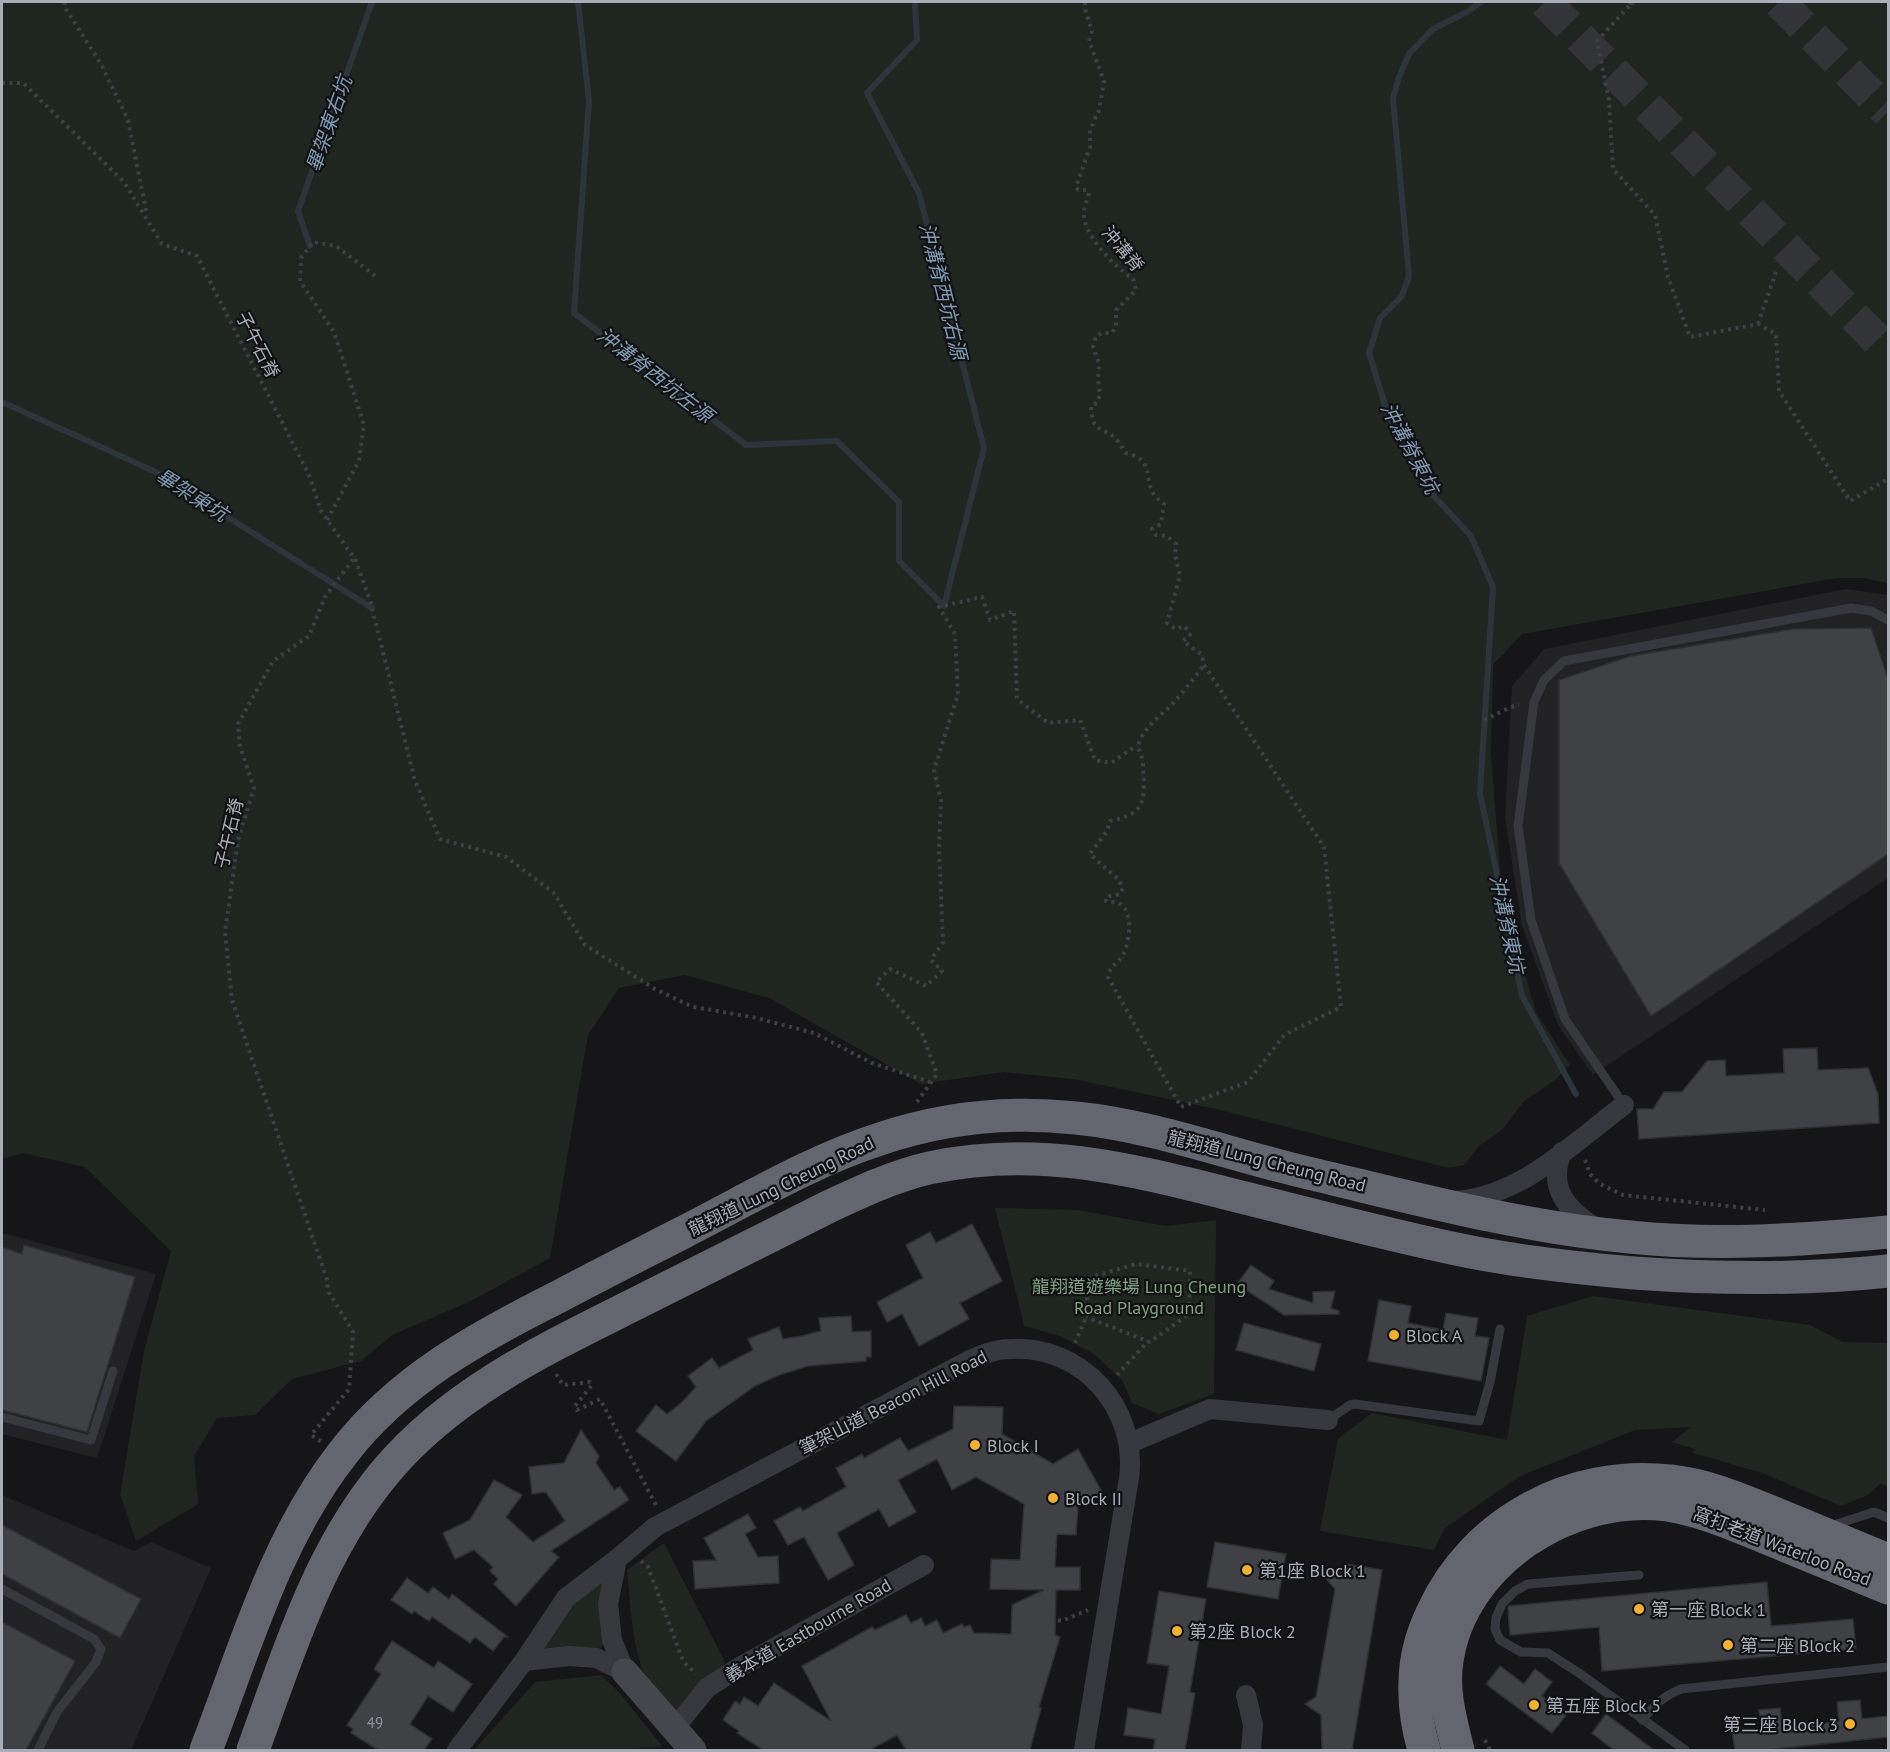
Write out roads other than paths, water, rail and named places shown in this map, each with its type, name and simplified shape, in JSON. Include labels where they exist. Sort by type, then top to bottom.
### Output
[{"type":"highway","name":"龍翔道 Lung Cheung Road","points":[[206,1750],[256,1613],[295,1528],[342,1453],[390,1402],[445,1359],[497,1328],[821,1162],[881,1138],[969,1118],[1022,1114],[1077,1118],[1128,1126],[1274,1165],[1429,1202],[1535,1224],[1605,1234],[1671,1258],[1778,1278],[1888,1271]]},
{"type":"highway","name":"龍翔道 Lung Cheung Road","points":[[253,1750],[298,1627],[328,1561],[347,1526],[386,1470],[432,1424],[487,1384],[557,1343],[828,1207],[892,1180],[926,1169],[989,1159],[1047,1158],[1077,1161],[1155,1175],[1461,1250],[1564,1266],[1671,1258],[1767,1241],[1888,1232]]},
{"type":"highway","name":"窩打老道 Waterloo Road","points":[[1424,1750],[1414,1681],[1418,1657],[1430,1617],[1448,1582],[1468,1556],[1497,1528],[1523,1511],[1560,1494],[1595,1484],[1628,1479],[1688,1484],[1726,1494],[1888,1560]]},
{"type":"highway","name":"窩打老道 Waterloo Road","points":[[1458,1750],[1449,1713],[1445,1676],[1450,1644],[1456,1627],[1475,1592],[1500,1561],[1539,1534],[1576,1516],[1603,1508],[1636,1504],[1666,1505],[1701,1512],[1888,1588]]},
{"type":"street","points":[[1429,1202],[1458,1200],[1494,1192],[1518,1182],[1624,1105]]},
{"type":"street","points":[[1562,1152],[1556,1173],[1557,1186],[1564,1201],[1580,1218],[1605,1234]]},
{"type":"street","name":"筆架山道 Beacon Hill Road","points":[[456,1750],[524,1661],[566,1598],[655,1527],[966,1362],[1009,1348],[1041,1351],[1080,1369],[1102,1387],[1111,1398],[1130,1443],[1130,1478],[1084,1750]]},
{"type":"street","points":[[1130,1443],[1193,1414],[1210,1409],[1328,1420]]},
{"type":"street","points":[[617,1559],[608,1604],[612,1640],[625,1672],[673,1730],[693,1750]]},
{"type":"street","name":"義本道 Eastbourne Road","points":[[673,1730],[707,1688],[738,1668],[924,1565]]},
{"type":"street","points":[[524,1661],[569,1656],[596,1658],[625,1672]]},
{"type":"street","points":[[1246,1695],[1253,1725],[1251,1750]]},
{"type":"lane","points":[[1624,1105],[1565,1019],[1531,920],[1518,826],[1534,702],[1544,680],[1564,661],[1851,608],[1871,611],[1888,620]]},
{"type":"lane","points":[[1328,1420],[1355,1404],[1479,1421],[1490,1382],[1500,1329]]},
{"type":"lane","points":[[2,1418],[91,1440],[113,1371]]},
{"type":"lane","points":[[1817,1531],[1874,1512],[1888,1518]]},
{"type":"lane","points":[[1639,1575],[1527,1584],[1515,1591],[1502,1604],[1496,1618],[1495,1629],[1500,1640],[1521,1652],[1548,1653],[1684,1750]]},
{"type":"lane","points":[[2,1589],[94,1639],[102,1649],[96,1662],[57,1712],[38,1750]]},
{"type":"lane","points":[[1642,1720],[1667,1694],[1681,1689],[1888,1667]]},
{"type":"waterway","name":"畢架東右坑","points":[[310,246],[298,211],[372,2]]},
{"type":"waterway","name":"沖溝脊西坑左源","points":[[578,2],[589,101],[574,313],[746,445],[837,441],[899,502],[899,561],[944,606]]},
{"type":"waterway","name":"沖溝脊西坑右源","points":[[915,2],[917,40],[867,93],[919,193],[984,448],[944,606]]},
{"type":"waterway","name":"沖溝脊東坑","points":[[1481,2],[1467,12],[1433,29],[1409,54],[1399,77],[1393,98],[1409,276],[1402,296],[1380,318],[1369,353],[1388,415],[1431,493],[1471,536],[1493,587],[1480,793],[1522,996],[1576,1094]]},
{"type":"waterway","name":"畢架東坑","points":[[2,402],[156,472],[372,608]]},
{"type":"tunnel","points":[[1545,2],[1888,351]]},
{"type":"tunnel","points":[[1779,2],[1888,112]]},
{"type":"place","name":"Block A","points":[[1394,1335]]},
{"type":"place","name":"Block I","points":[[975,1445]]},
{"type":"place","name":"Block II","points":[[1053,1498]]},
{"type":"place","name":"第1座 Block 1","points":[[1247,1570]]},
{"type":"place","name":"第一座 Block 1","points":[[1639,1609]]},
{"type":"place","name":"第2座 Block 2","points":[[1177,1631]]},
{"type":"place","name":"第二座 Block 2","points":[[1728,1645]]},
{"type":"place","name":"第五座 Block 5","points":[[1534,1705]]},
{"type":"place","name":"第三座 Block 3","points":[[1850,1724]]},
{"type":"park label","name":"龍翔道遊樂場 Lung Cheung Road Playground","points":[[1139,1296]]}]
